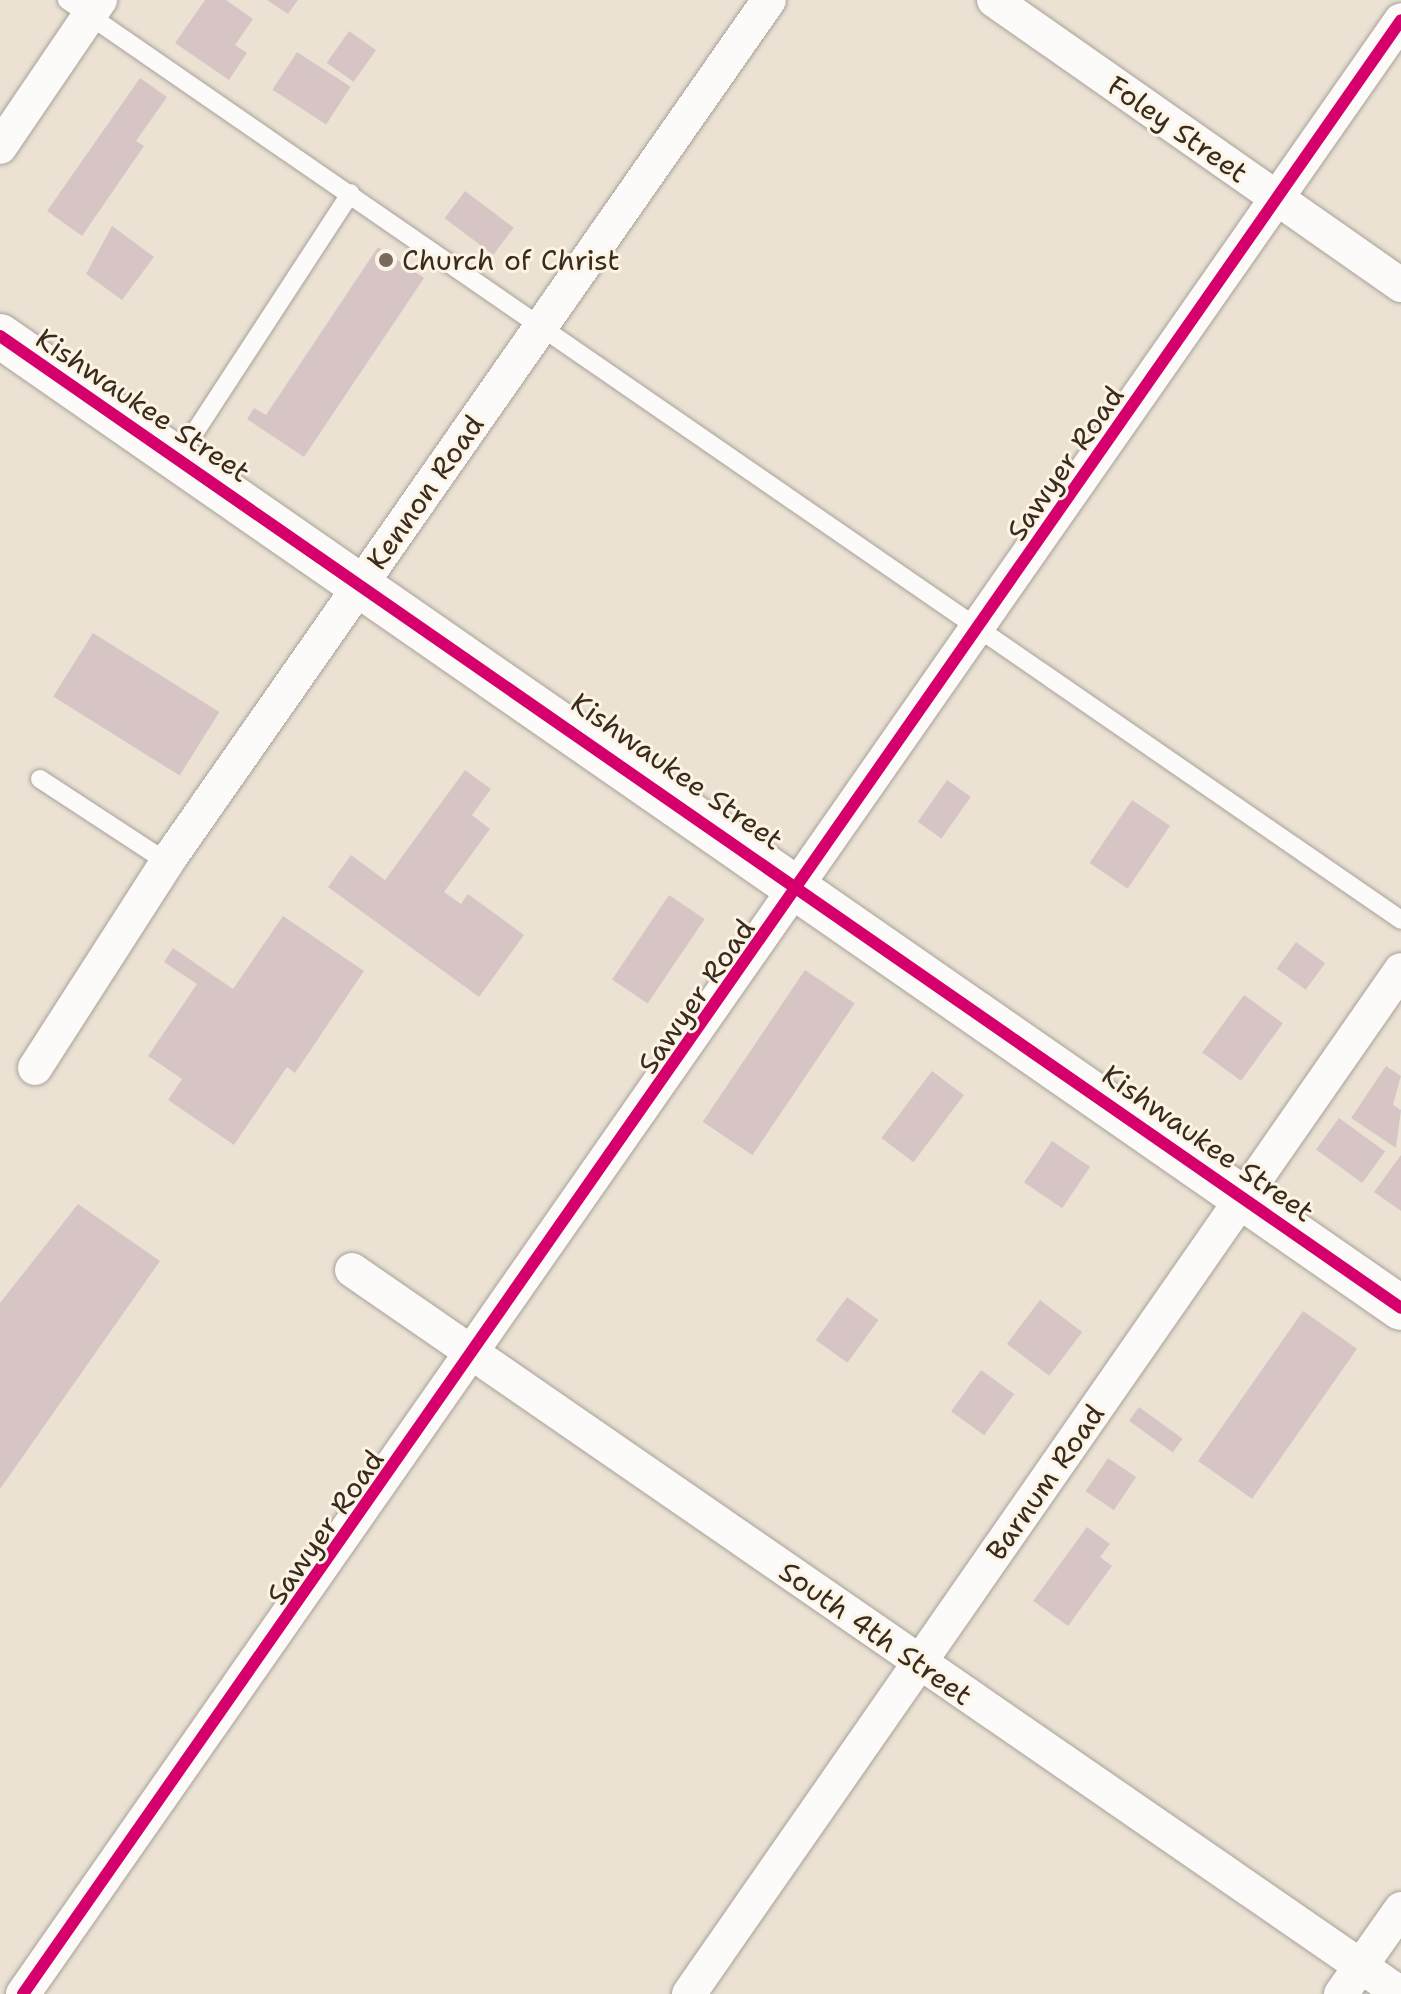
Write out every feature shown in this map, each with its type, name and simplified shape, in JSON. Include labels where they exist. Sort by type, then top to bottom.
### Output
[{"type":"street","name":"Kennon Road","points":[[35,1068],[167,862],[769,0]]},
{"type":"street","name":"Foley Street","points":[[994,0],[1401,285]]},
{"type":"street","points":[[0,147],[85,5]]},
{"type":"street","name":"Sawyer Road","points":[[23,1994],[478,1352],[1401,20]]},
{"type":"street","name":"Kishwaukee Street","points":[[0,336],[801,886],[1401,1308]]},
{"type":"street","name":"Barnum Road","points":[[689,1994],[1401,970]]},
{"type":"street","name":"South 4th Street","points":[[352,1270],[478,1352],[919,1664],[1401,1994]]},
{"type":"street","points":[[1341,1994],[1401,1909]]},
{"type":"lane","points":[[85,5],[351,193],[1401,920]]},
{"type":"lane","points":[[178,458],[351,193]]},
{"type":"lane","points":[[40,779],[167,862]]},
{"type":"building","points":[[205,0],[226,0],[253,19],[235,45],[247,53],[229,80],[175,43]]},
{"type":"building","points":[[267,0],[298,0],[288,14]]},
{"type":"building","points":[[349,31],[376,50],[354,82],[327,63]]},
{"type":"building","points":[[297,52],[351,87],[326,125],[272,90]]},
{"type":"building","points":[[140,78],[167,97],[136,141],[144,146],[82,236],[47,211]]},
{"type":"building","points":[[465,191],[514,228],[493,255],[445,218]]},
{"type":"building","points":[[112,226],[154,257],[122,300],[86,274]]},
{"type":"building","points":[[378,247],[424,278],[304,457],[247,419],[254,408],[266,415]]},
{"type":"building","points":[[93,633],[219,712],[180,776],[53,697]]},
{"type":"building","points":[[465,770],[491,789],[472,815],[490,829],[444,892],[461,904],[468,894],[524,935],[479,997],[328,887],[351,855],[385,880]]},
{"type":"building","points":[[947,780],[971,797],[942,838],[918,822]]},
{"type":"building","points":[[1132,800],[1170,826],[1128,889],[1090,863]]},
{"type":"building","points":[[669,895],[705,919],[648,1004],[612,980]]},
{"type":"building","points":[[283,916],[364,971],[295,1073],[287,1067],[234,1145],[168,1100],[182,1079],[148,1056],[197,984],[164,962],[173,948],[233,989]]},
{"type":"building","points":[[1296,942],[1325,963],[1306,990],[1277,969]]},
{"type":"building","points":[[805,970],[855,1004],[752,1155],[703,1122]]},
{"type":"building","points":[[1244,995],[1283,1023],[1241,1081],[1202,1052]]},
{"type":"building","points":[[1386,1066],[1401,1076],[1393,1105],[1401,1110],[1396,1148],[1351,1118]]},
{"type":"building","points":[[932,1071],[964,1095],[913,1162],[881,1138]]},
{"type":"building","points":[[1339,1118],[1385,1152],[1362,1183],[1316,1150]]},
{"type":"building","points":[[1052,1141],[1090,1167],[1062,1208],[1024,1182]]},
{"type":"building","points":[[1401,1155],[1401,1211],[1374,1192]]},
{"type":"building","points":[[78,1204],[160,1261],[0,1489],[0,1303]]},
{"type":"building","points":[[847,1297],[879,1320],[847,1363],[816,1340]]},
{"type":"building","points":[[1040,1300],[1082,1332],[1049,1376],[1007,1344]]},
{"type":"building","points":[[1303,1311],[1357,1349],[1252,1499],[1198,1461]]},
{"type":"building","points":[[981,1370],[1014,1394],[984,1435],[951,1411]]},
{"type":"building","points":[[1139,1407],[1183,1439],[1173,1452],[1129,1421]]},
{"type":"building","points":[[1108,1458],[1136,1477],[1114,1510],[1086,1491]]},
{"type":"building","points":[[1087,1527],[1110,1544],[1100,1557],[1112,1566],[1068,1626],[1033,1601]]},
{"type":"cycle path","points":[[23,1994],[1401,20]]},
{"type":"cycle path","points":[[0,336],[1401,1308]]},
{"type":"place","name":"Church of Christ","points":[[386,260]]}]
